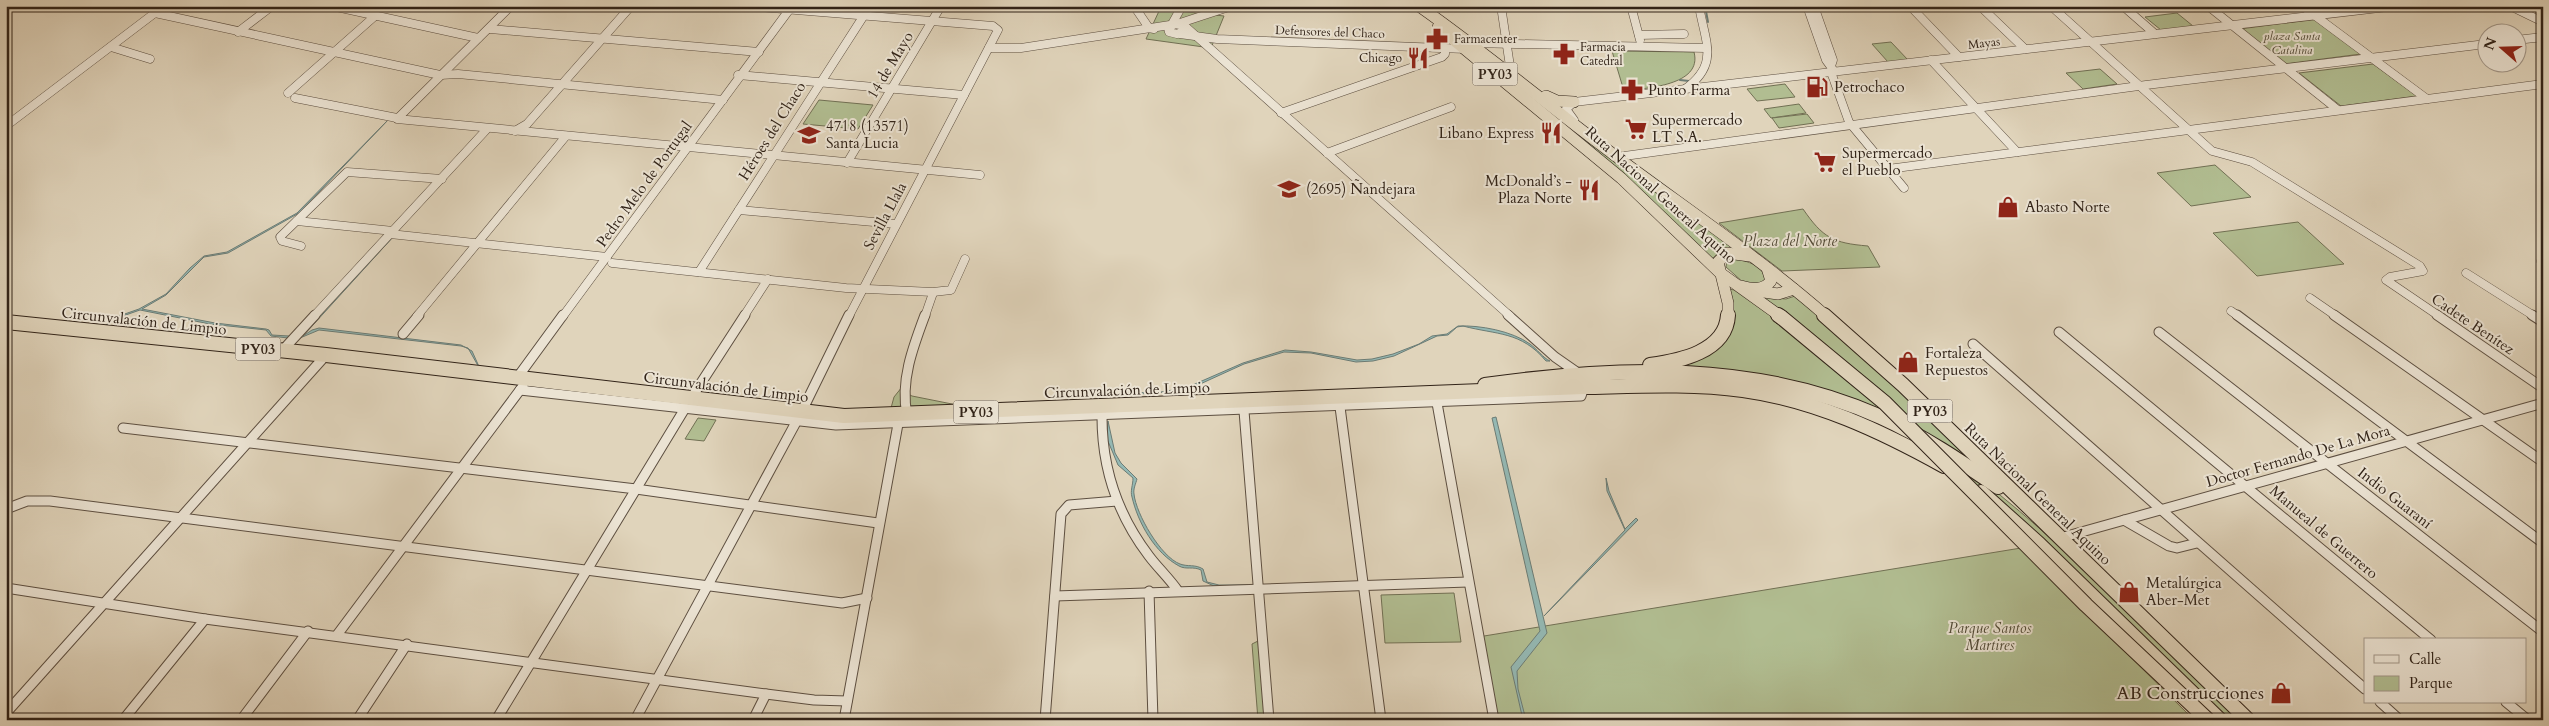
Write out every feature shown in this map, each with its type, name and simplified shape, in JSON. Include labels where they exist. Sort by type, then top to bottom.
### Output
[{"type":"highway","name":"Ruta Nacional General Aquino","points":[[1418,6],[1448,36],[1510,73],[1558,111]]},
{"type":"highway","name":"Ruta Nacional General Aquino","points":[[1418,6],[1467,46],[1510,86],[1573,130],[1617,156],[1794,289],[1903,386],[2248,720]]},
{"type":"highway","points":[[1444,48],[1464,54],[1510,86]]},
{"type":"highway","points":[[1527,86],[1553,100],[1572,102]]},
{"type":"highway","points":[[1572,102],[1561,106],[1558,111],[1573,130]]},
{"type":"highway","name":"Ruta Nacional General Aquino","points":[[1573,130],[1673,230],[1719,272],[1781,317],[1885,403],[2080,599],[2208,720]]},
{"type":"highway","points":[[1625,372],[1638,366],[1681,360],[1694,356],[1718,338],[1726,326],[1729,309],[1718,262],[1727,253],[1752,256]]},
{"type":"highway","points":[[1750,288],[1759,289],[1769,285],[1770,276],[1767,268]]},
{"type":"highway","points":[[1734,283],[1778,294],[1794,289]]},
{"type":"highway","name":"Circunvalación de Limpio","points":[[6,322],[326,356],[687,405],[798,417],[844,416],[902,420],[1441,398],[1582,381]]},
{"type":"highway","name":"PY03","points":[[1582,381],[1625,372],[1692,372],[1751,378],[1803,389],[1845,402],[1909,430],[1941,447],[1979,472],[2058,535]]},
{"type":"highway","name":"PY03","points":[[1582,381],[1689,385],[1729,388],[1767,394],[1838,414],[1920,452],[1973,486],[1996,504],[2220,720]]},
{"type":"street","points":[[6,126],[164,6]]},
{"type":"street","points":[[238,32],[272,6]]},
{"type":"street","points":[[332,6],[478,38]]},
{"type":"street","points":[[397,118],[478,38],[490,29],[511,6]]},
{"type":"street","points":[[515,131],[527,124],[631,6]]},
{"type":"street","points":[[748,6],[932,20]]},
{"type":"street","name":"Héroes del Chaco","points":[[699,272],[870,6]]},
{"type":"street","name":"14 de Mayo","points":[[847,163],[941,6]]},
{"type":"street","points":[[1134,6],[1149,28]]},
{"type":"street","points":[[1172,26],[1182,6]]},
{"type":"street","points":[[1172,26],[1232,6]]},
{"type":"street","points":[[1501,6],[1510,73]]},
{"type":"street","points":[[1631,6],[1642,46]]},
{"type":"street","points":[[1684,89],[1698,79],[1705,69],[1705,48],[1699,6]]},
{"type":"street","points":[[1808,6],[1826,60],[1832,70],[1852,126],[1904,188]]},
{"type":"street","points":[[1814,6],[1833,60],[1832,70]]},
{"type":"street","points":[[1910,6],[1959,57]]},
{"type":"street","points":[[1980,6],[2025,49]]},
{"type":"street","points":[[2052,6],[2216,154],[2252,162],[2422,268],[2423,271],[2387,278],[2387,283]]},
{"type":"street","points":[[2123,6],[2156,34]]},
{"type":"street","points":[[2208,6],[2338,110]]},
{"type":"street","points":[[2302,6],[2427,98]]},
{"type":"street","name":"Mayas","points":[[1572,102],[1832,70],[2396,6]]},
{"type":"street","points":[[2510,6],[2543,22]]},
{"type":"street","name":"Pedro Melo de Portugal","points":[[337,635],[460,469],[519,381],[685,147],[788,8]]},
{"type":"street","points":[[155,13],[440,75],[458,74],[720,99]]},
{"type":"street","points":[[375,16],[333,53],[292,95],[399,120],[980,175]]},
{"type":"street","name":"Sevilla Llala","points":[[635,720],[798,417],[862,289],[998,30],[994,26],[932,20]]},
{"type":"street","points":[[989,48],[1021,48],[1149,28],[1172,26],[1186,28],[1582,381]]},
{"type":"street","name":"Defensores del Chaco","points":[[1172,26],[1180,34],[1196,36],[1444,48],[1467,46]]},
{"type":"street","points":[[1180,34],[1185,32],[1186,28]]},
{"type":"street","points":[[490,29],[756,51]]},
{"type":"street","points":[[1639,35],[1684,34]]},
{"type":"street","points":[[1282,113],[1442,56],[1445,54],[1444,48],[1449,42],[1448,36]]},
{"type":"street","points":[[2526,39],[2543,37]]},
{"type":"street","points":[[1467,46],[1506,43],[1705,48]]},
{"type":"street","points":[[1617,156],[2140,86],[2476,45]]},
{"type":"street","points":[[1467,46],[1527,86]]},
{"type":"street","points":[[111,47],[150,59]]},
{"type":"street","points":[[1931,60],[2017,152]]},
{"type":"street","points":[[738,75],[964,96]]},
{"type":"street","points":[[1888,169],[2543,84]]},
{"type":"street","points":[[1572,102],[1566,109],[1573,130]]},
{"type":"street","points":[[1326,153],[1452,107]]},
{"type":"street","points":[[282,352],[487,129]]},
{"type":"street","points":[[403,334],[566,136]]},
{"type":"street","points":[[301,246],[282,241],[280,238],[348,171],[442,179]]},
{"type":"street","points":[[739,210],[896,224]]},
{"type":"street","points":[[297,221],[699,272],[862,289],[932,293],[951,290],[965,260]]},
{"type":"street","points":[[2466,273],[2543,322]]},
{"type":"street","points":[[748,277],[758,292]]},
{"type":"street","points":[[496,720],[687,405],[768,279]]},
{"type":"street","name":"Cadete Benítez","points":[[2387,283],[2543,388]]},
{"type":"street","points":[[844,720],[878,523],[902,420],[905,380],[932,293]]},
{"type":"street","points":[[2310,298],[2543,462]]},
{"type":"street","points":[[2231,311],[2543,543]]},
{"type":"street","name":"Manueal de Guerrero","points":[[2059,332],[2429,638]]},
{"type":"street","name":"Indio Guaraní","points":[[2158,332],[2543,632]]},
{"type":"street","points":[[1973,344],[2196,543],[2364,688]]},
{"type":"street","points":[[6,713],[326,356]]},
{"type":"street","points":[[902,420],[1244,411],[1340,407],[1441,398],[1468,582],[1494,720]]},
{"type":"street","name":"Doctor Fernando De La Mora","points":[[2058,535],[2124,520],[2246,487],[2543,402]]},
{"type":"street","points":[[1340,407],[1381,720]]},
{"type":"street","points":[[1244,411],[1269,720]]},
{"type":"street","points":[[1102,416],[1102,454],[1106,474],[1117,501],[1144,550],[1178,591]]},
{"type":"street","points":[[123,428],[636,489],[878,523]]},
{"type":"street","points":[[6,509],[24,501],[46,502],[842,603],[866,598]]},
{"type":"street","points":[[1045,720],[1062,511],[1069,505],[1117,501]]},
{"type":"street","points":[[2124,520],[2169,546],[2177,548],[2196,543]]},
{"type":"street","points":[[1055,596],[1149,591],[1468,582]]},
{"type":"street","points":[[6,588],[205,619],[407,644],[766,694],[814,700],[847,701]]},
{"type":"street","points":[[1149,591],[1153,720]]},
{"type":"street","points":[[123,720],[205,619]]},
{"type":"street","points":[[241,720],[308,631]]},
{"type":"street","points":[[357,720],[407,644]]},
{"type":"street","points":[[753,720],[766,694]]},
{"type":"street","points":[[2382,704],[2400,720]]},
{"type":"street","points":[[2508,704],[2528,720]]},
{"type":"green space","points":[[1160,9],[1224,16],[1211,48],[1146,39]]},
{"type":"green space","points":[[2177,13],[2193,26],[2161,30],[2145,17]]},
{"type":"green space","name":"plaza Santa Catalina","points":[[2315,19],[2361,54],[2284,64],[2240,29]]},
{"type":"green space","points":[[1891,42],[1908,60],[1888,62],[1872,44]]},
{"type":"green space","points":[[1612,51],[1694,52],[1694,63],[1690,72],[1670,83],[1624,91]]},
{"type":"green space","points":[[2373,64],[2417,96],[2341,106],[2299,73]]},
{"type":"green space","points":[[2100,69],[2117,84],[2083,89],[2066,73]]},
{"type":"green space","points":[[1785,84],[1795,97],[1757,101],[1747,89]]},
{"type":"green space","points":[[819,100],[873,105],[858,129],[803,124]]},
{"type":"green space","points":[[1799,104],[1806,113],[1771,118],[1764,109]]},
{"type":"green space","points":[[1807,114],[1814,123],[1779,128],[1772,118]]},
{"type":"green space","points":[[1564,122],[1734,248],[1720,251],[1712,259],[1638,187]]},
{"type":"green space","points":[[2215,165],[2251,197],[2191,206],[2157,173]]},
{"type":"green space","name":"Plaza del Norte","points":[[1803,209],[1823,233],[1837,241],[1868,246],[1880,267],[1782,271],[1719,223]]},
{"type":"green space","points":[[2298,222],[2344,264],[2257,276],[2213,233]]},
{"type":"green space","points":[[1730,258],[1747,262],[1757,267],[1764,275],[1765,281],[1762,284],[1744,283],[1726,267],[1727,260]]},
{"type":"green space","points":[[1729,289],[1734,290],[1779,322],[1892,417],[1810,391],[1754,376],[1726,370],[1669,366],[1714,348]]},
{"type":"green space","points":[[1795,296],[1985,470],[1925,433],[1763,297],[1786,299]]},
{"type":"green space","points":[[902,387],[906,393],[912,396],[957,405],[891,408],[894,397]]},
{"type":"green space","points":[[698,418],[716,420],[704,441],[685,439]]},
{"type":"green space","points":[[1940,450],[2019,511],[2057,544],[2239,720],[2225,720],[1997,501],[1968,478]]},
{"type":"green space","name":"Parque Santos Martires","points":[[2021,548],[2194,720],[1493,720],[1478,637]]},
{"type":"green space","points":[[1454,593],[1461,642],[1385,643],[1381,595]]},
{"type":"green space","points":[[1258,641],[1266,720],[1258,720],[1252,644]]},
{"type":"water","points":[[388,120],[299,213],[228,253],[204,257],[166,295],[142,309],[215,323],[266,329],[272,335],[289,336],[288,338],[271,336],[266,330],[210,324],[140,310],[117,318],[100,329],[119,316],[139,309],[166,294],[204,256],[227,252],[297,213]]},
{"type":"water","points":[[393,237],[303,336],[319,328],[465,347],[319,330],[300,338]]},
{"type":"water","points":[[1458,326],[1463,326],[1457,327],[1448,335],[1437,336],[1394,356],[1373,361],[1356,362],[1311,353],[1284,352],[1244,364],[1187,390],[1116,396],[1124,393],[1162,392],[1188,387],[1243,363],[1285,350],[1311,352],[1357,360],[1372,359],[1393,354],[1419,344],[1432,336],[1447,334]]},
{"type":"water","points":[[1463,326],[1505,332],[1523,339],[1550,361],[1546,361],[1527,344],[1508,336]]},
{"type":"water","points":[[469,349],[472,351],[481,371]]},
{"type":"water","points":[[1496,417],[1547,633],[1517,671],[1518,689],[1526,720],[1523,720],[1511,667],[1540,631],[1492,418]]},
{"type":"water","points":[[1108,421],[1115,453],[1121,463],[1137,479],[1134,492],[1139,512],[1144,523],[1165,553],[1180,564],[1203,569],[1207,582],[1219,585],[1248,585],[1214,586],[1203,581],[1201,570],[1179,566],[1155,545],[1138,517],[1131,492],[1133,478],[1118,465],[1107,439]]},
{"type":"water","points":[[1606,478],[1609,491],[1625,529],[1636,518],[1638,520],[1544,616],[1625,530],[1607,491]]},
{"type":"waterway","points":[[1705,6],[1708,22]]},
{"type":"waterway","points":[[1680,80],[1689,81]]},
{"type":"place","name":"Farmacenter","points":[[1437,39]]},
{"type":"place","name":"Farmacia Catedral","points":[[1564,54]]},
{"type":"place","name":"Chicago","points":[[1418,58]]},
{"type":"place","name":"Petrochaco","points":[[1817,87]]},
{"type":"place","name":"Punto Farma","points":[[1632,90]]},
{"type":"place","name":"Supermercado LT S.A.","points":[[1636,129]]},
{"type":"place","name":"Libano Express","points":[[1551,133]]},
{"type":"place","name":"4718 (13571) Santa Lucia","points":[[809,135]]},
{"type":"place","name":"Supermercado el Pueblo","points":[[1825,162]]},
{"type":"place","name":"(2695) Ñandejara","points":[[1289,189]]},
{"type":"place","name":"McDonald’s - Plaza Norte","points":[[1589,190]]},
{"type":"place","name":"Abasto Norte","points":[[2008,207]]},
{"type":"place","name":"Fortaleza Repuestos","points":[[1908,362]]},
{"type":"place","name":"Metalúrgica Aber-Met","points":[[2129,592]]},
{"type":"place","name":"AB Construcciones","points":[[2281,693]]}]
